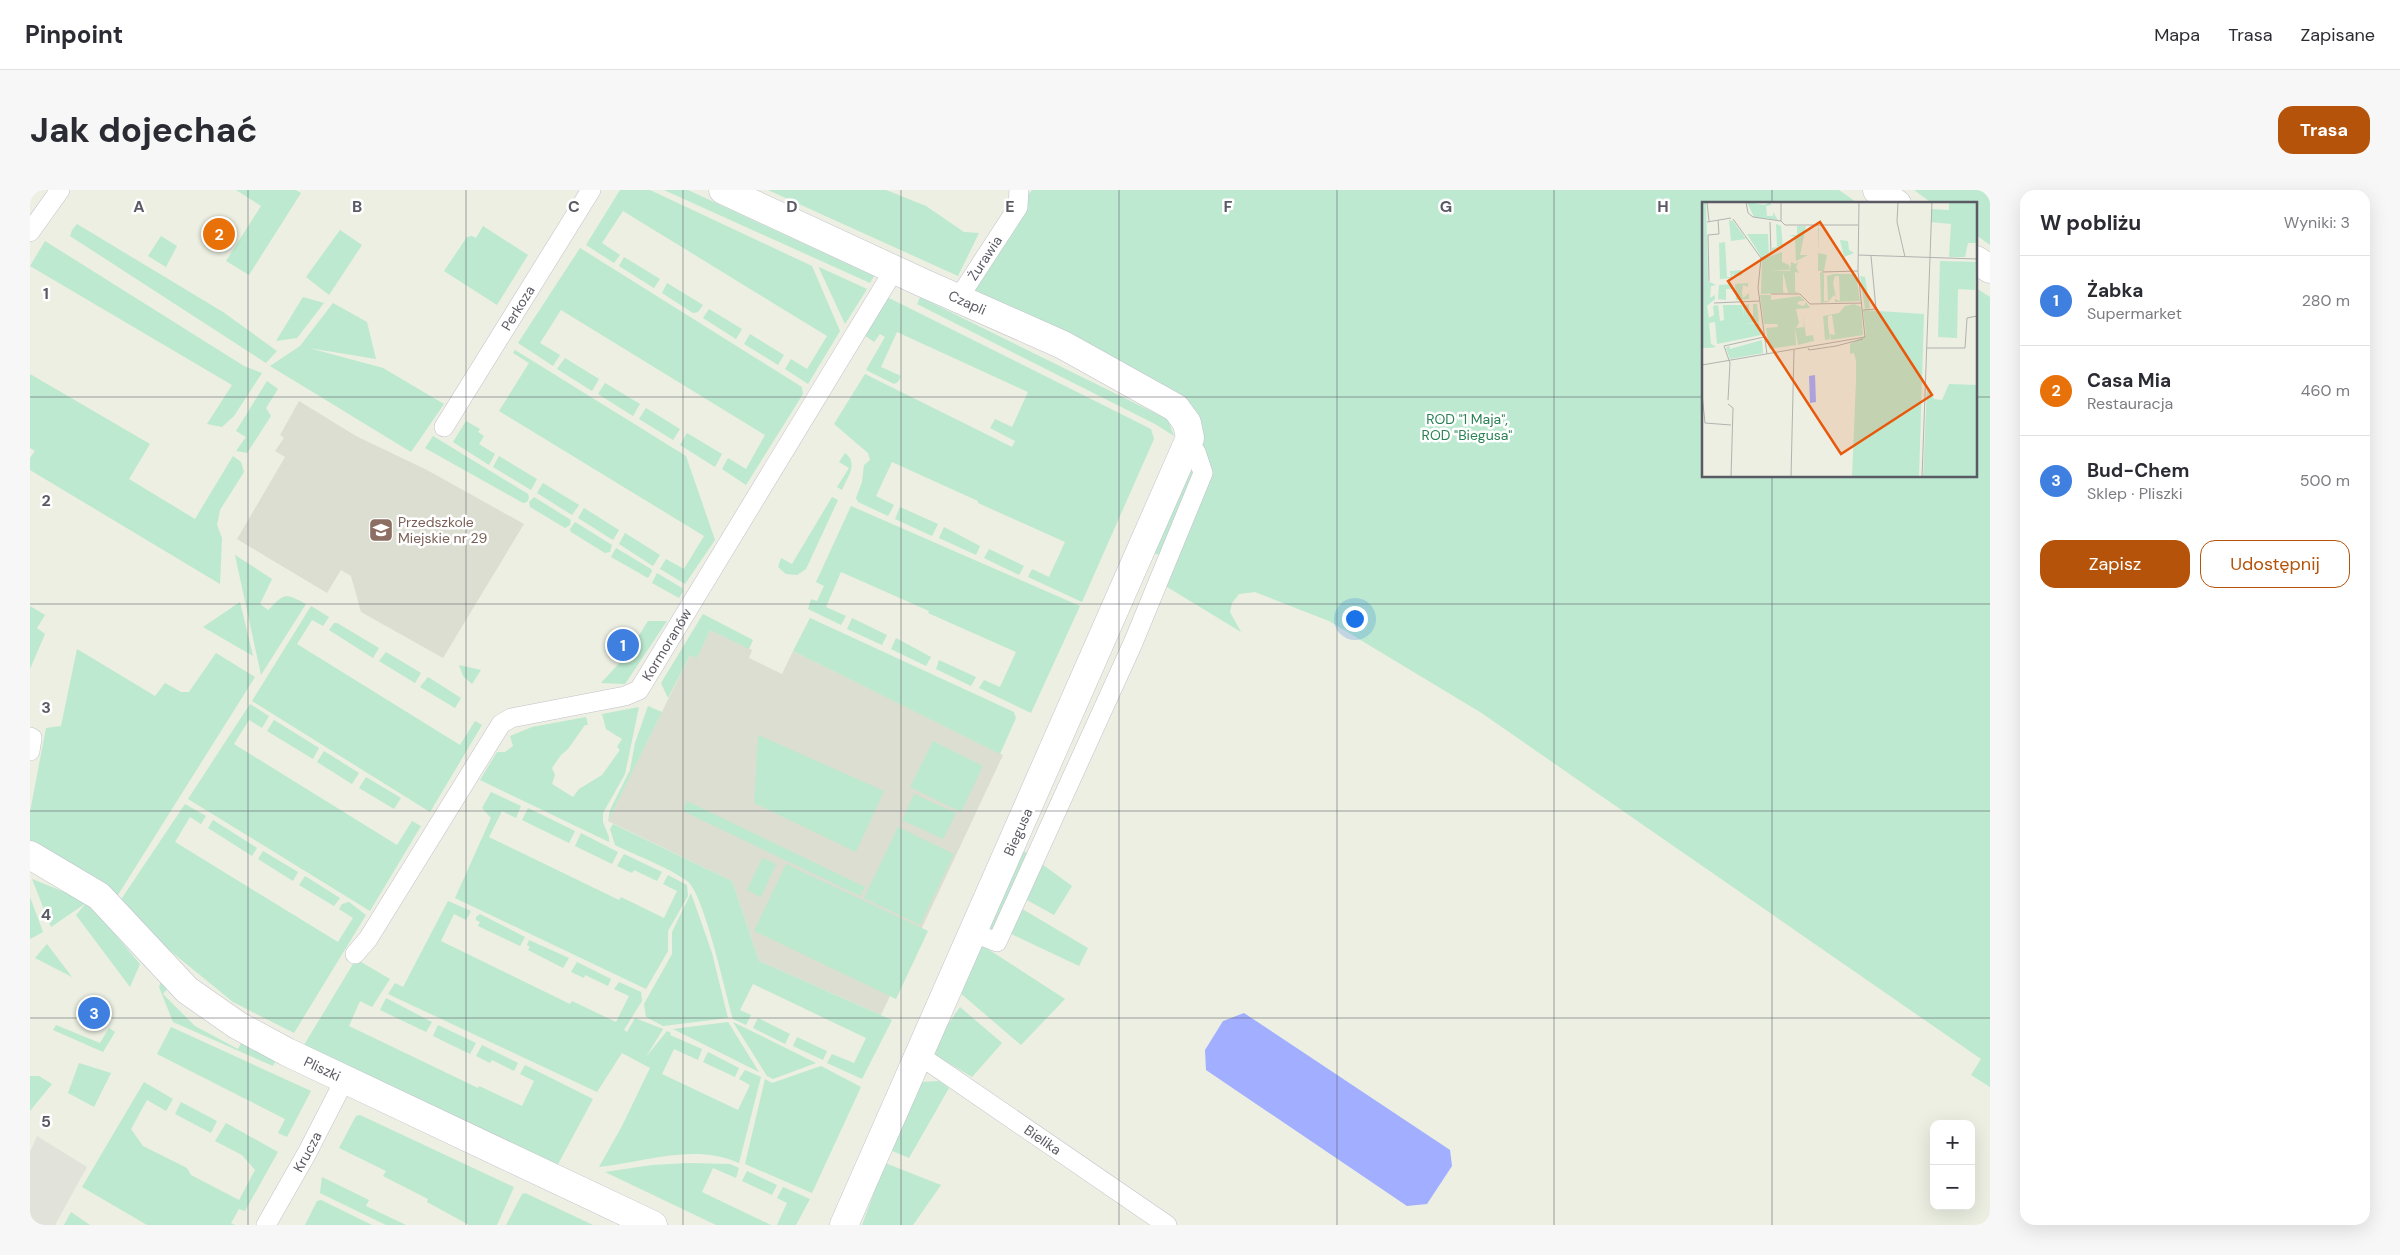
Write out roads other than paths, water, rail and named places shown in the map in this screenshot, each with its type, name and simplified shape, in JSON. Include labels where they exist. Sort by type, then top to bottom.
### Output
[{"type":"street","points":[[30,232],[60,190]]},
{"type":"street","name":"Perkoza","points":[[444,427],[591,190]]},
{"type":"street","name":"Czapli","points":[[723,190],[894,270],[1063,345],[1176,408],[1187,423],[1188,443]]},
{"type":"street","name":"Żurawia","points":[[958,299],[1018,207],[1019,190]]},
{"type":"street","points":[[1877,190],[1894,202]]},
{"type":"street","points":[[1978,261],[1990,270]]},
{"type":"street","name":"Kormoranów","points":[[355,954],[368,939],[501,724],[511,718],[625,696],[639,690],[894,270]]},
{"type":"street","name":"Biegusa","points":[[844,1225],[1188,443]]},
{"type":"street","name":"Pliszki","points":[[30,855],[99,896],[187,990],[237,1025],[287,1052],[653,1225]]},
{"type":"street","name":"Bielika","points":[[920,1055],[1167,1225]]},
{"type":"street","name":"Krucza","points":[[266,1225],[307,1153],[345,1078]]},
{"type":"water","points":[[1244,1013],[1450,1150],[1452,1166],[1427,1204],[1407,1206],[1206,1070],[1205,1050],[1223,1021]]},
{"type":"place","name":"Casa Mia","points":[[219,234]]},
{"type":"place","name":"Przedszkole Miejskie nr 29","points":[[381,530]]},
{"type":"place","name":"Żabka","points":[[623,645]]},
{"type":"place","name":"Bud-Chem","points":[[94,1013]]},
{"type":"park label","name":"ROD \"1 Maja\", ROD \"Biegusa\"","points":[[1467,427]]}]
